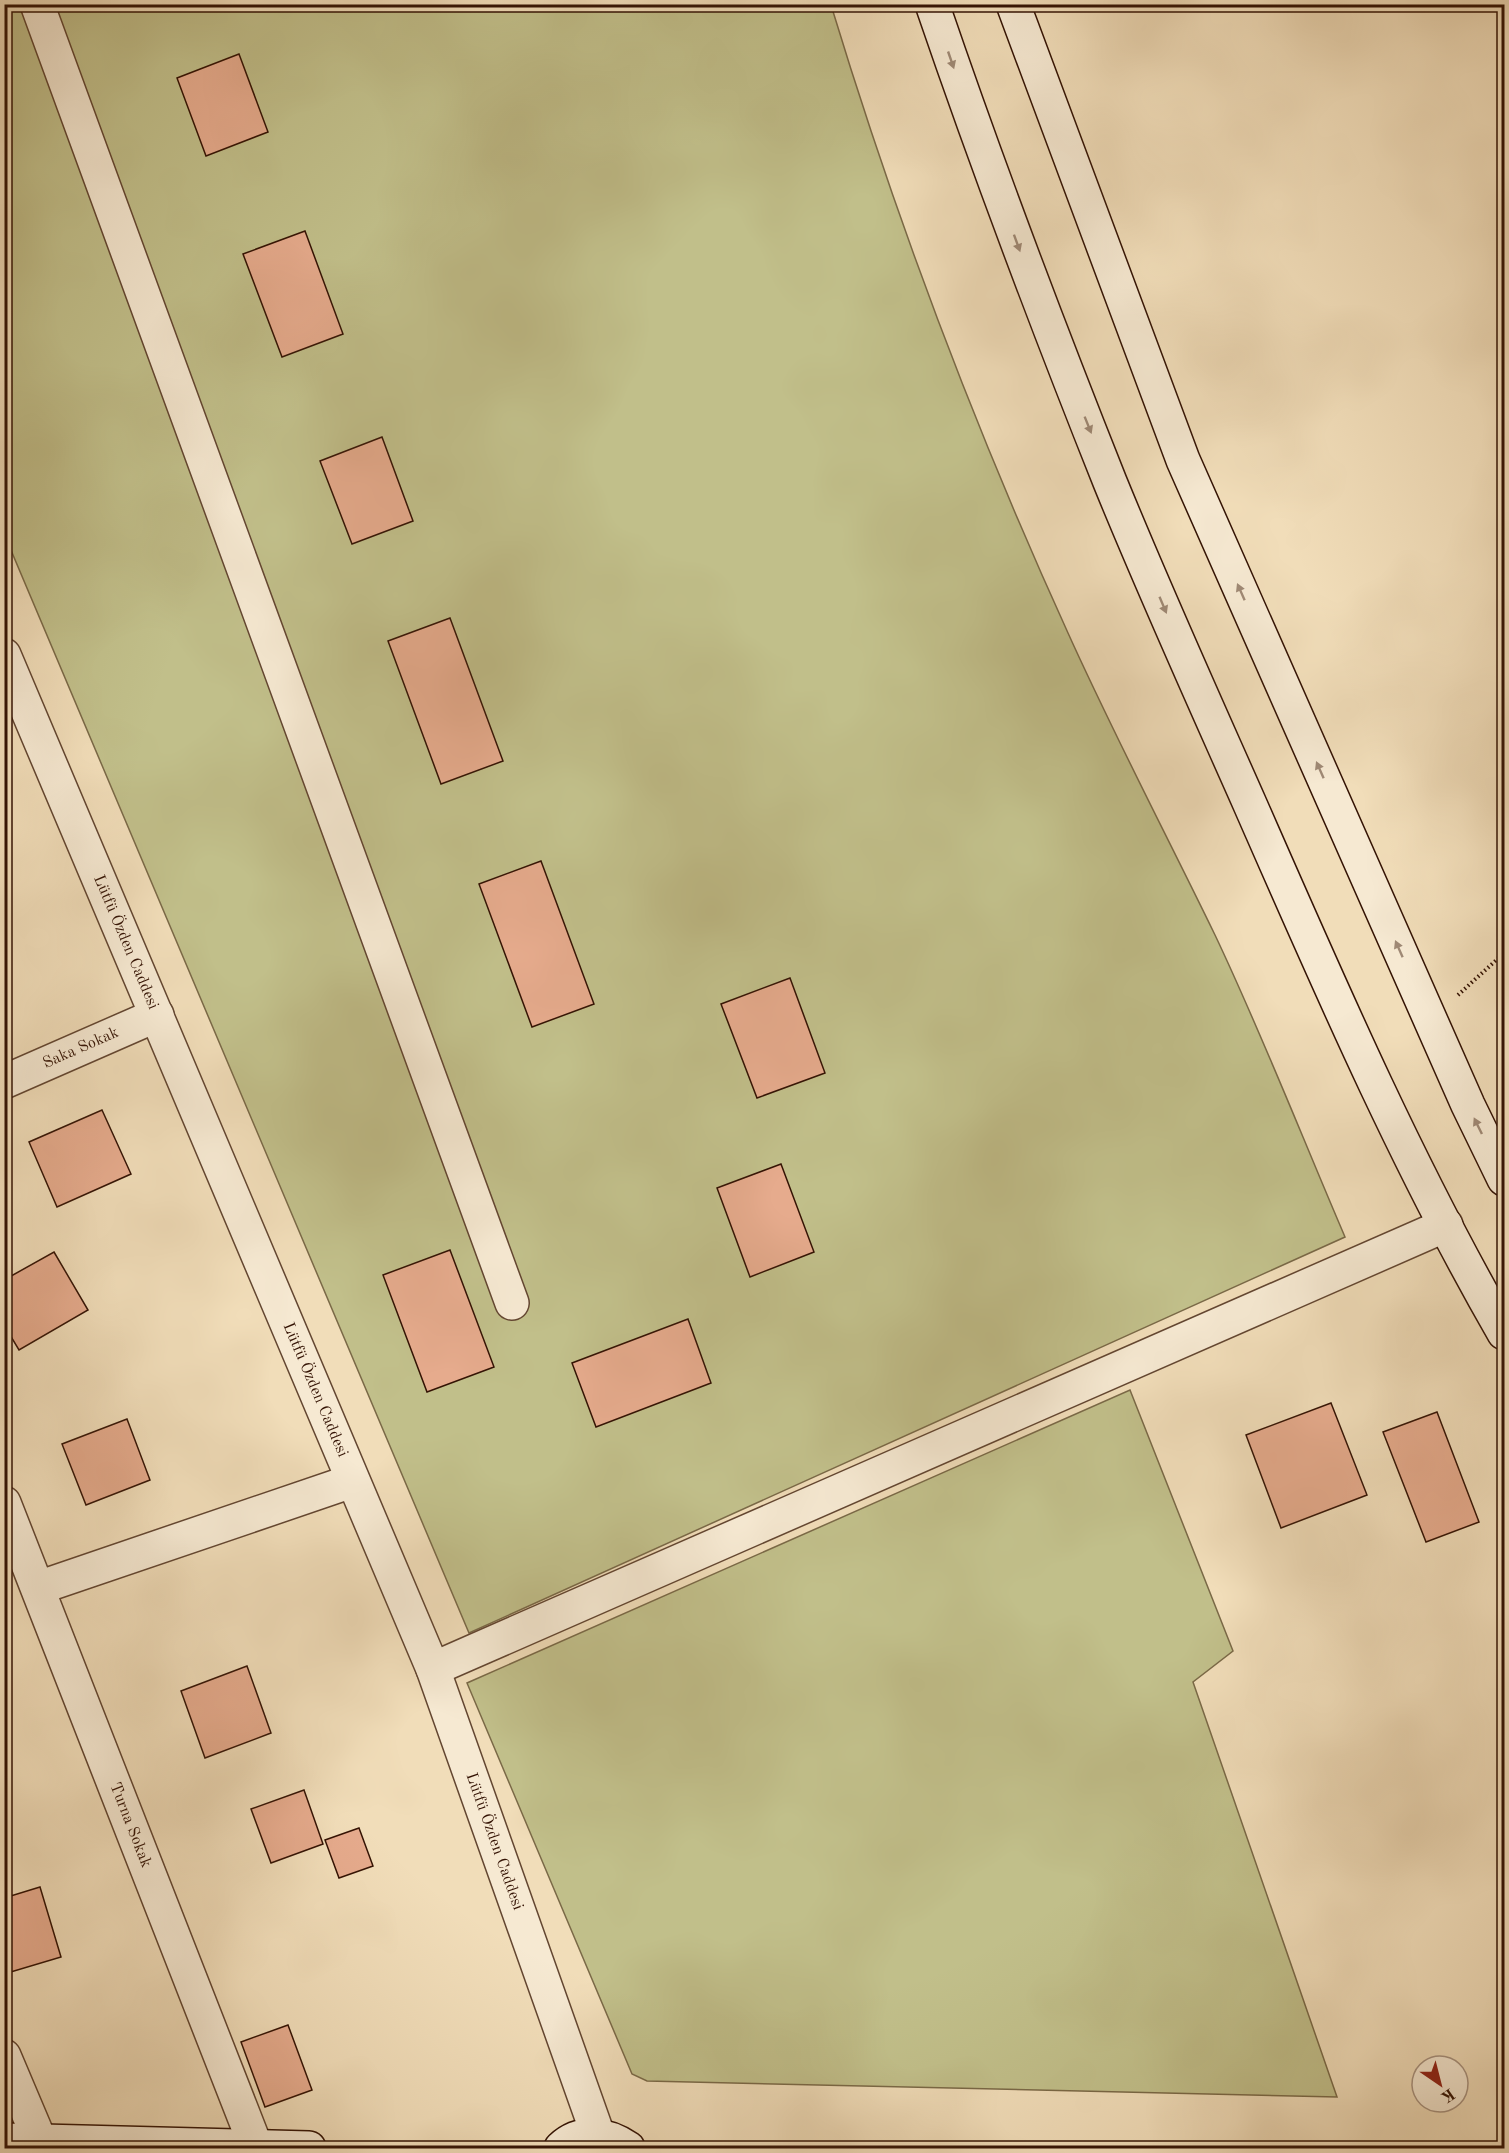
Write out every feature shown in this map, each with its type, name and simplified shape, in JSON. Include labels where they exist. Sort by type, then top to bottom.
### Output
[{"type":"street","points":[[37,4],[512,1303]]},
{"type":"street","points":[[932,4],[1030,280],[1112,485],[1341,1013],[1446,1225],[1504,1333]]},
{"type":"street","points":[[1013,4],[1183,460],[1430,1020],[1504,1179]]},
{"type":"street","name":"Lütfü Özden Caddesi","points":[[4,655],[433,1669],[598,2135]]},
{"type":"street","name":"Saka Sokak","points":[[4,1082],[157,1015]]},
{"type":"street","points":[[433,1669],[1446,1225]]},
{"type":"street","points":[[38,1588],[352,1481]]},
{"type":"street","name":"Turna Sokak","points":[[4,1503],[256,2147]]},
{"type":"street","points":[[4,2056],[40,2141]]},
{"type":"street","points":[[561,2148],[581,2136],[598,2135],[614,2139],[628,2148]]},
{"type":"street","points":[[4,2140],[309,2148]]},
{"type":"path","points":[[1430,1020],[1504,953]]},
{"type":"shaded area","points":[[4,5],[831,5],[910,244],[1001,479],[1086,671],[1232,972],[1345,1237],[469,1633],[5,536]]},
{"type":"shaded area","points":[[1130,1390],[1233,1651],[1193,1682],[1337,2097],[647,2081],[632,2074],[467,1683]]},
{"type":"building","points":[[239,54],[268,132],[206,156],[177,78]]},
{"type":"building","points":[[305,231],[343,334],[282,357],[243,254]]},
{"type":"building","points":[[382,437],[413,521],[352,544],[320,461]]},
{"type":"building","points":[[450,618],[503,761],[441,784],[388,641]]},
{"type":"building","points":[[541,861],[594,1004],[532,1027],[479,884]]},
{"type":"building","points":[[790,978],[825,1073],[757,1098],[721,1004]]},
{"type":"building","points":[[102,1110],[131,1174],[57,1207],[29,1142]]},
{"type":"building","points":[[781,1164],[814,1252],[750,1277],[717,1188]]},
{"type":"building","points":[[450,1250],[494,1367],[427,1392],[383,1275]]},
{"type":"building","points":[[54,1252],[88,1310],[19,1350],[4,1325],[4,1280]]},
{"type":"building","points":[[688,1319],[711,1383],[596,1427],[572,1363]]},
{"type":"building","points":[[1331,1403],[1367,1495],[1281,1528],[1246,1435]]},
{"type":"building","points":[[1437,1412],[1479,1522],[1426,1542],[1383,1432]]},
{"type":"building","points":[[127,1419],[150,1480],[86,1505],[62,1444]]},
{"type":"building","points":[[247,1666],[271,1733],[205,1758],[181,1691]]},
{"type":"building","points":[[304,1790],[323,1844],[271,1863],[251,1809]]},
{"type":"building","points":[[359,1828],[373,1866],[339,1878],[325,1840]]},
{"type":"building","points":[[40,1887],[61,1957],[4,1974],[4,1898]]},
{"type":"building","points":[[288,2025],[312,2090],[265,2107],[241,2042]]}]
